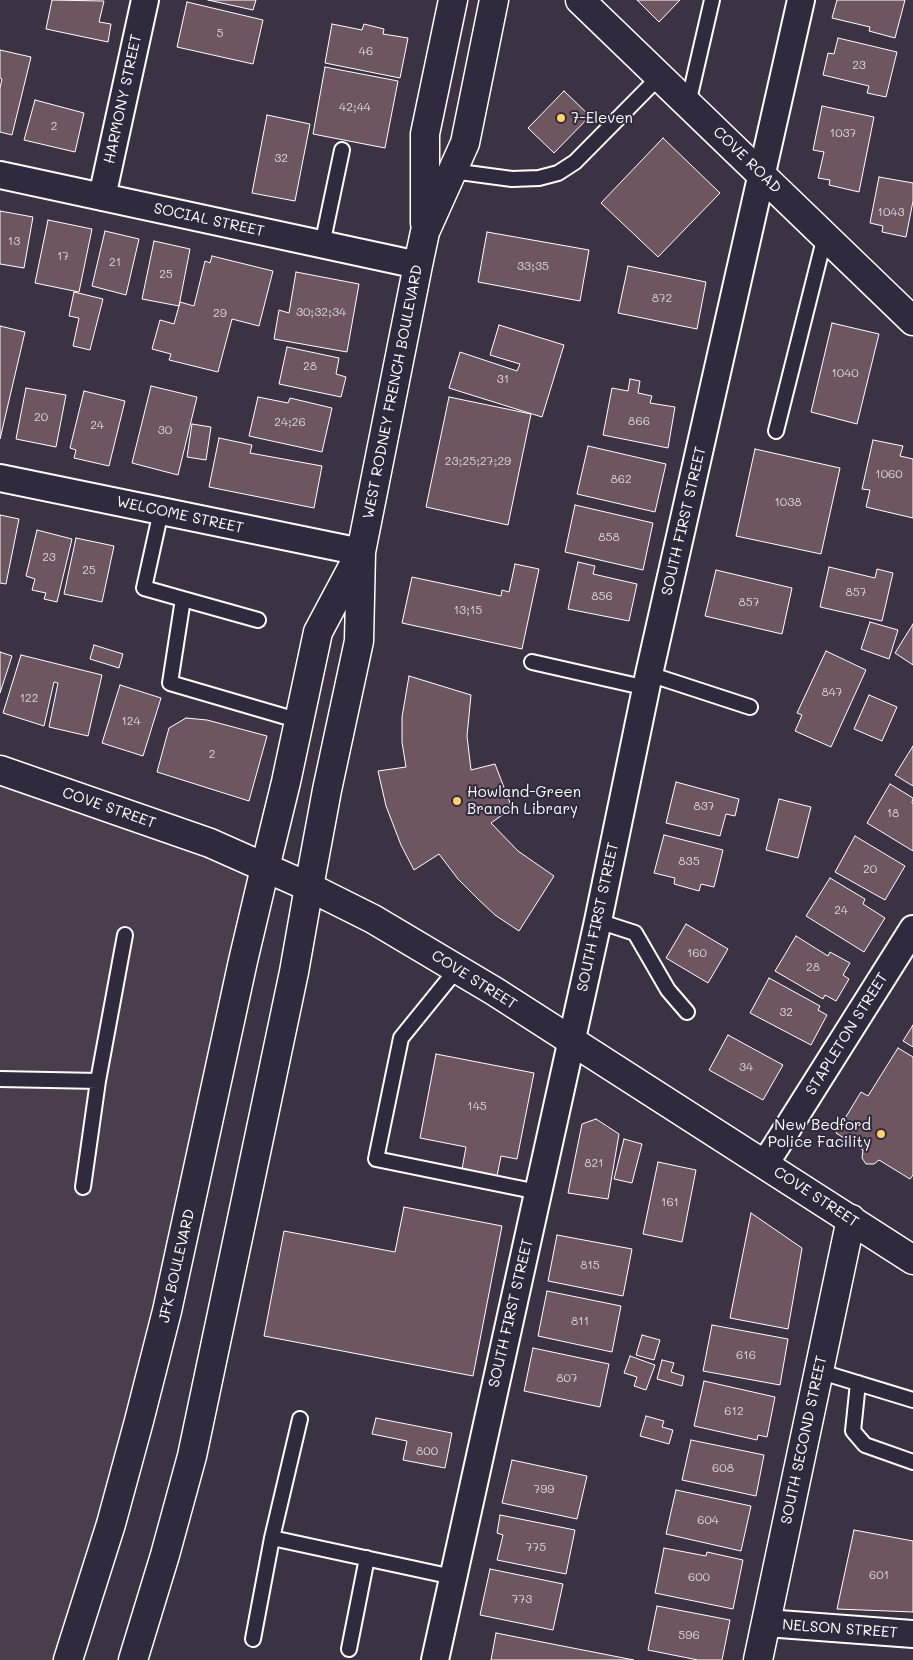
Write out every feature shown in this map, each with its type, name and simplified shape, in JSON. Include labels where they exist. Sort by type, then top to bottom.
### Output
[{"type":"main road","name":"WEST RODNEY FRENCH BOULEVARD","points":[[425,232],[425,134],[453,0]]},
{"type":"main road","name":"WEST RODNEY FRENCH BOULEVARD","points":[[310,887],[329,781],[359,641],[361,552],[418,265],[425,232],[465,142],[494,0]]},
{"type":"main road","name":"COVE ROAD","points":[[580,0],[913,321]]},
{"type":"main road","name":"WEST RODNEY FRENCH BOULEVARD","points":[[265,868],[300,721],[318,632],[361,552]]},
{"type":"main road","name":"COVE STREET","points":[[2,776],[210,843],[310,887],[373,919],[571,1040],[913,1260]]},
{"type":"main road","name":"JFK BOULEVARD","points":[[68,1660],[111,1524],[165,1320],[265,868]]},
{"type":"main road","points":[[133,1660],[165,1555],[192,1456],[292,982],[310,887]]},
{"type":"main road","name":"SOUTH SECOND STREET","points":[[758,1660],[850,1219]]},
{"type":"street","name":"HARMONY STREET","points":[[102,197],[145,0]]},
{"type":"street","name":"SOUTH FIRST STREET","points":[[435,1660],[598,921],[648,681],[801,0]]},
{"type":"street","name":"SOCIAL STREET","points":[[0,175],[418,265]]},
{"type":"street","name":"WELCOME STREET","points":[[0,478],[361,552]]},
{"type":"street","name":"STAPLETON STREET","points":[[766,1164],[913,929]]},
{"type":"street","name":"NELSON STREET","points":[[766,1623],[913,1634]]},
{"type":"lane","points":[[688,104],[712,0]]},
{"type":"lane","points":[[452,170],[512,178],[539,178],[558,173],[574,162],[660,76]]},
{"type":"lane","points":[[322,245],[342,150]]},
{"type":"lane","points":[[776,431],[824,236]]},
{"type":"lane","points":[[161,511],[144,588],[258,620]]},
{"type":"lane","points":[[183,599],[170,683],[300,721]]},
{"type":"lane","points":[[532,662],[648,681],[750,707]]},
{"type":"lane","points":[[598,921],[635,933],[668,990],[687,1012]]},
{"type":"lane","points":[[83,1188],[98,1081],[125,935]]},
{"type":"lane","points":[[457,969],[401,1038],[376,1159],[538,1192]]},
{"type":"lane","points":[[0,1079],[98,1081]]},
{"type":"lane","points":[[818,1371],[913,1400]]},
{"type":"lane","points":[[858,1383],[853,1431],[865,1444],[913,1462]]},
{"type":"lane","points":[[253,1639],[272,1538],[300,1419]]},
{"type":"lane","points":[[272,1538],[453,1577]]},
{"type":"lane","points":[[349,1649],[367,1558]]},
{"type":"shaded area","points":[[0,771],[265,868],[68,1660],[0,1660]]},
{"type":"building","points":[[52,0],[104,1],[99,22],[111,24],[108,42],[46,29]]},
{"type":"building","points":[[208,0],[256,0],[253,10]]},
{"type":"building","points":[[637,0],[680,0],[659,22]]},
{"type":"building","points":[[837,0],[905,0],[895,38],[869,31],[870,27],[832,18]]},
{"type":"building","points":[[187,2],[263,20],[253,64],[177,47]]},
{"type":"building","points":[[332,24],[362,30],[364,24],[384,29],[383,34],[408,38],[400,78],[325,63]]},
{"type":"building","points":[[838,38],[897,52],[886,97],[867,93],[869,86],[823,75],[828,53],[834,54]]},
{"type":"building","points":[[0,50],[31,57],[12,135],[0,132],[0,88],[2,79],[0,78]]},
{"type":"building","points":[[325,67],[398,81],[385,148],[313,134]]},
{"type":"building","points":[[564,91],[590,116],[554,153],[528,128]]},
{"type":"building","points":[[35,100],[84,113],[75,152],[24,140]]},
{"type":"building","points":[[822,106],[874,117],[859,192],[829,185],[830,180],[818,178],[824,152],[813,150]]},
{"type":"building","points":[[267,115],[310,124],[295,201],[252,193]]},
{"type":"building","points":[[663,138],[720,193],[658,257],[601,203]]},
{"type":"building","points":[[879,177],[913,183],[913,201],[906,237],[882,232],[883,226],[870,223]]},
{"type":"building","points":[[0,211],[33,217],[24,268],[0,264]]},
{"type":"building","points":[[48,220],[92,229],[79,292],[35,283]]},
{"type":"building","points":[[105,231],[139,239],[126,295],[92,286]]},
{"type":"building","points":[[487,232],[589,250],[580,301],[478,282]]},
{"type":"building","points":[[154,241],[190,249],[179,306],[142,299]]},
{"type":"building","points":[[212,256],[273,271],[259,326],[232,319],[218,372],[169,360],[171,354],[152,349],[160,320],[174,324],[180,302],[194,306],[205,261],[210,263]]},
{"type":"building","points":[[628,266],[706,282],[697,329],[618,313]]},
{"type":"building","points":[[296,272],[359,284],[347,352],[274,339],[279,310],[289,313]]},
{"type":"building","points":[[74,292],[103,299],[90,350],[73,346],[79,318],[69,316]]},
{"type":"building","points":[[832,323],[879,334],[857,424],[811,412]]},
{"type":"building","points":[[499,325],[564,345],[542,417],[449,388],[460,352],[517,371],[520,364],[490,355]]},
{"type":"building","points":[[0,326],[25,332],[0,439]]},
{"type":"building","points":[[287,347],[339,358],[336,374],[346,377],[341,397],[279,384]]},
{"type":"building","points":[[630,379],[640,381],[638,393],[652,396],[650,403],[675,407],[668,448],[603,435],[612,388],[628,391]]},
{"type":"building","points":[[151,386],[197,397],[178,475],[132,463]]},
{"type":"building","points":[[26,388],[66,395],[56,447],[16,439]]},
{"type":"building","points":[[84,391],[125,401],[109,466],[74,458],[76,450],[70,448]]},
{"type":"building","points":[[258,397],[288,403],[290,398],[332,408],[322,452],[249,436]]},
{"type":"building","points":[[449,397],[531,414],[508,525],[426,507]]},
{"type":"building","points":[[192,424],[211,427],[206,460],[187,457]]},
{"type":"building","points":[[219,438],[252,445],[250,453],[322,466],[314,508],[209,487]]},
{"type":"building","points":[[873,440],[903,446],[900,456],[913,459],[913,518],[866,507],[870,490],[862,489]]},
{"type":"building","points":[[588,446],[666,464],[655,512],[577,494]]},
{"type":"building","points":[[755,449],[840,468],[821,554],[736,536]]},
{"type":"building","points":[[575,505],[653,523],[643,570],[565,552]]},
{"type":"building","points":[[0,515],[19,519],[6,584],[0,583]]},
{"type":"building","points":[[37,530],[72,539],[57,602],[44,599],[46,593],[32,590],[35,579],[26,576]]},
{"type":"building","points":[[76,538],[114,546],[102,602],[64,594]]},
{"type":"building","points":[[578,562],[595,566],[593,574],[637,584],[629,621],[568,609]]},
{"type":"building","points":[[515,564],[539,569],[522,649],[402,623],[412,577],[501,596],[502,590],[509,592]]},
{"type":"building","points":[[829,567],[875,578],[877,569],[893,573],[882,621],[820,607]]},
{"type":"building","points":[[716,570],[792,588],[782,634],[705,616]]},
{"type":"building","points":[[870,622],[898,630],[889,659],[861,649]]},
{"type":"building","points":[[913,624],[913,665],[895,653]]},
{"type":"building","points":[[94,645],[123,654],[119,668],[90,659]]},
{"type":"building","points":[[826,651],[866,670],[831,747],[795,731],[802,715],[797,713]]},
{"type":"building","points":[[0,652],[12,656],[0,693]]},
{"type":"building","points":[[21,655],[102,675],[88,736],[49,727],[58,683],[54,682],[44,726],[3,713]]},
{"type":"building","points":[[409,676],[471,695],[467,736],[471,770],[495,764],[512,808],[491,823],[518,851],[554,876],[519,931],[495,915],[479,900],[458,879],[439,854],[414,870],[401,845],[386,806],[378,771],[406,767],[402,742],[402,717]]},
{"type":"building","points":[[120,685],[161,698],[143,756],[102,743]]},
{"type":"building","points":[[869,695],[897,707],[882,741],[854,729]]},
{"type":"building","points":[[186,718],[207,720],[267,736],[249,801],[157,772],[169,728]]},
{"type":"building","points":[[913,746],[913,786],[895,775]]},
{"type":"building","points":[[676,782],[739,799],[735,816],[726,814],[720,836],[666,823]]},
{"type":"building","points":[[890,784],[913,798],[913,851],[867,823]]},
{"type":"building","points":[[779,799],[811,807],[798,858],[766,850]]},
{"type":"building","points":[[664,835],[723,850],[714,887],[701,884],[699,891],[674,884],[675,878],[654,873]]},
{"type":"building","points":[[855,836],[905,866],[885,900],[835,872]]},
{"type":"building","points":[[830,878],[865,899],[863,904],[885,918],[864,952],[806,916]]},
{"type":"building","points":[[686,924],[728,949],[708,983],[666,958]]},
{"type":"building","points":[[796,936],[828,956],[830,952],[850,963],[843,975],[849,979],[836,1001],[825,995],[823,999],[775,971]]},
{"type":"building","points":[[769,978],[820,1006],[818,1010],[827,1015],[811,1045],[750,1013]]},
{"type":"building","points":[[913,1025],[913,1047],[903,1041]]},
{"type":"building","points":[[728,1035],[783,1065],[763,1100],[709,1070]]},
{"type":"building","points":[[898,1048],[913,1057],[913,1175],[910,1179],[879,1160],[874,1164],[866,1164],[862,1158],[863,1150],[836,1133],[861,1092],[868,1096]]},
{"type":"building","points":[[436,1054],[534,1073],[517,1159],[501,1156],[497,1176],[462,1169],[466,1147],[420,1138]]},
{"type":"building","points":[[596,1119],[619,1134],[608,1199],[568,1193],[582,1124]]},
{"type":"building","points":[[624,1139],[642,1144],[632,1183],[614,1179]]},
{"type":"building","points":[[658,1162],[696,1170],[682,1242],[643,1234]]},
{"type":"building","points":[[404,1207],[502,1226],[473,1376],[264,1336],[284,1231],[395,1252]]},
{"type":"building","points":[[751,1213],[802,1248],[788,1329],[730,1318]]},
{"type":"building","points":[[557,1235],[632,1249],[623,1296],[548,1281]]},
{"type":"building","points":[[547,1291],[621,1306],[612,1352],[538,1336]]},
{"type":"building","points":[[712,1325],[788,1339],[780,1385],[703,1371]]},
{"type":"building","points":[[642,1335],[660,1340],[654,1360],[636,1355]]},
{"type":"building","points":[[533,1348],[609,1364],[600,1407],[524,1391]]},
{"type":"building","points":[[630,1356],[655,1365],[646,1390],[634,1386],[637,1377],[624,1373]]},
{"type":"building","points":[[662,1360],[674,1363],[671,1372],[684,1376],[682,1386],[657,1379]]},
{"type":"building","points":[[704,1381],[775,1397],[767,1437],[758,1435],[757,1440],[694,1426]]},
{"type":"building","points":[[646,1416],[664,1421],[662,1427],[673,1430],[669,1444],[640,1436]]},
{"type":"building","points":[[376,1418],[452,1433],[445,1468],[403,1460],[407,1441],[372,1434]]},
{"type":"building","points":[[691,1440],[764,1455],[756,1496],[682,1480]]},
{"type":"building","points":[[512,1460],[587,1476],[577,1519],[502,1503]]},
{"type":"building","points":[[676,1490],[751,1506],[741,1551],[666,1534]]},
{"type":"building","points":[[500,1515],[575,1530],[566,1574],[497,1560],[503,1535],[497,1533]]},
{"type":"building","points":[[854,1530],[913,1541],[913,1612],[837,1609]]},
{"type":"building","points":[[664,1548],[706,1556],[707,1552],[743,1560],[733,1609],[655,1593]]},
{"type":"building","points":[[490,1569],[563,1584],[553,1630],[480,1615]]},
{"type":"building","points":[[657,1606],[730,1620],[722,1660],[698,1660],[648,1650]]},
{"type":"building","points":[[496,1633],[634,1660],[491,1660]]},
{"type":"place","name":"7-Eleven","points":[[561,118]]},
{"type":"place","name":"Howland-Green Branch Library","points":[[457,801]]},
{"type":"place","name":"New Bedford Police Facility","points":[[881,1134]]}]
